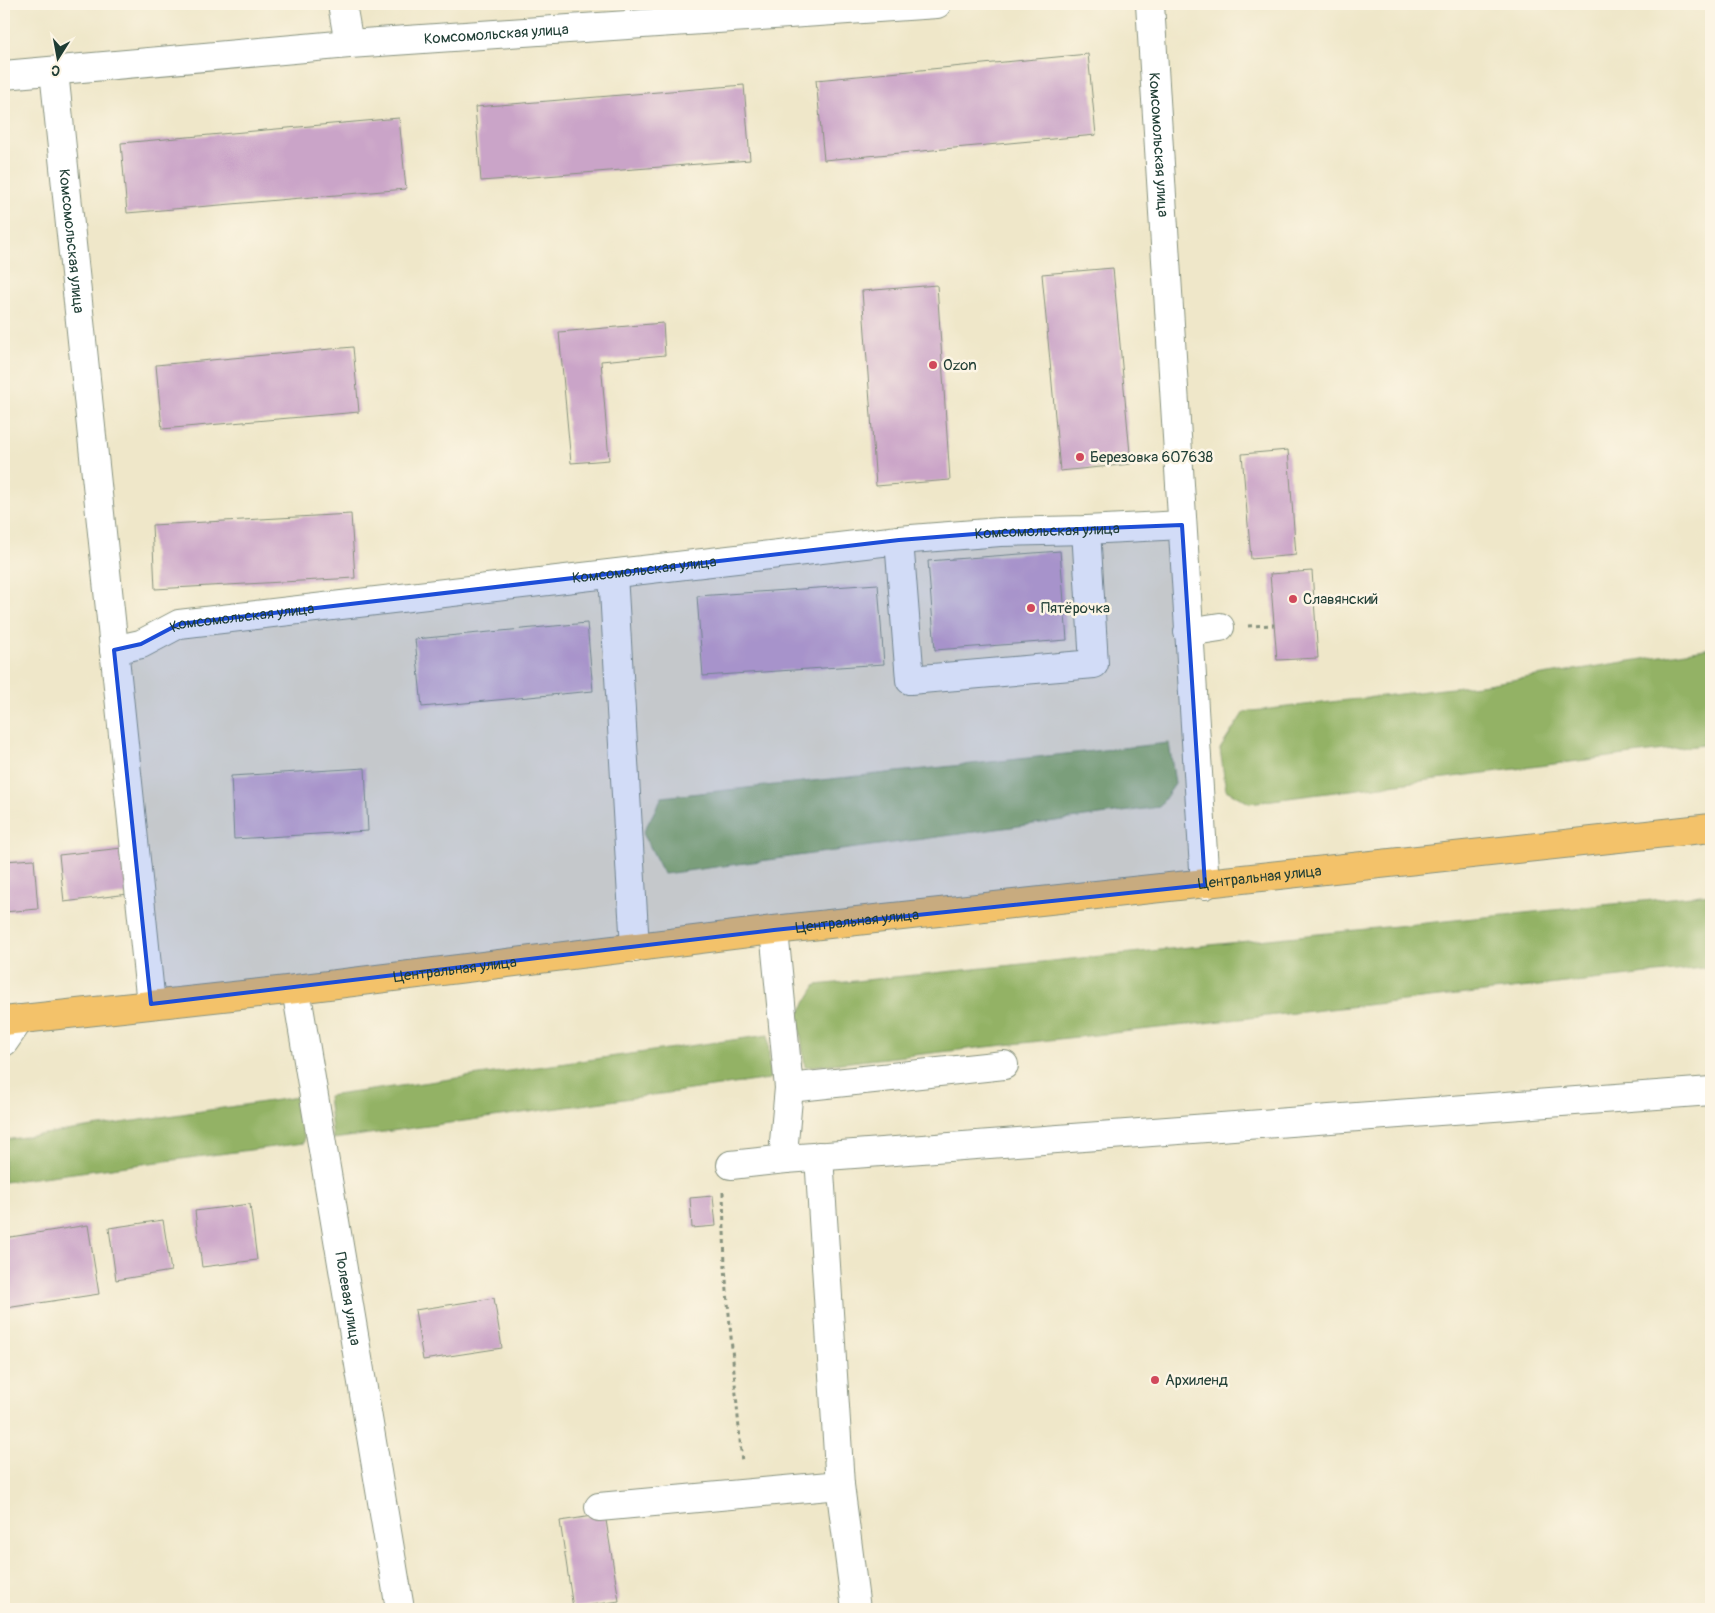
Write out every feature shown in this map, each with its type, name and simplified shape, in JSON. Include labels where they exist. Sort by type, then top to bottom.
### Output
[{"type":"main road","name":"Центральная улица","points":[[12,1020],[296,989],[774,930],[1204,885],[1711,828]]},
{"type":"street","points":[[342,4],[349,44]]},
{"type":"street","name":"Комсомольская улица","points":[[4,75],[349,44],[938,4]]},
{"type":"street","name":"Комсомольская улица","points":[[1150,4],[1204,885]]},
{"type":"street","name":"Комсомольская улица","points":[[54,71],[151,1004]]},
{"type":"street","name":"Комсомольская улица","points":[[114,650],[141,644],[179,624],[900,540],[1000,532],[1182,525]]},
{"type":"street","points":[[900,540],[910,680],[1094,664],[1086,530]]},
{"type":"street","points":[[613,574],[635,948]]},
{"type":"street","points":[[1188,632],[1220,627]]},
{"type":"street","points":[[774,930],[789,1088],[784,1142],[786,1159]]},
{"type":"street","name":"Полевая улица","points":[[296,989],[400,1609]]},
{"type":"street","points":[[4,1042],[12,1020]]},
{"type":"street","points":[[789,1088],[1004,1065]]},
{"type":"street","points":[[731,1165],[819,1156],[1711,1091]]},
{"type":"street","points":[[819,1156],[840,1485],[856,1609]]},
{"type":"street","points":[[599,1507],[840,1485]]},
{"type":"path","points":[[731,1165],[724,1191],[725,1268],[744,1494]]},
{"type":"highlighted area","points":[[1182,525],[1205,885],[774,930],[151,1004],[114,650],[141,644],[179,624],[899,540],[1000,532]]},
{"type":"green space","points":[[1711,648],[1711,744],[1249,803],[1226,790],[1220,749],[1244,712],[1487,684]]},
{"type":"green space","points":[[1169,743],[1175,784],[1159,807],[664,874],[643,833],[662,797]]},
{"type":"green space","points":[[1711,894],[1711,967],[805,1067],[798,1015],[816,985]]},
{"type":"green space","points":[[768,1035],[770,1079],[333,1139],[328,1096]]},
{"type":"green space","points":[[298,1097],[304,1123],[304,1143],[4,1182],[4,1140]]},
{"type":"building","points":[[1088,54],[1096,135],[824,160],[816,80]]},
{"type":"building","points":[[744,85],[750,160],[481,181],[475,107]]},
{"type":"building","points":[[399,118],[406,189],[127,213],[121,143]]},
{"type":"building","points":[[1113,268],[1131,464],[1060,471],[1042,274]]},
{"type":"building","points":[[937,285],[950,480],[876,486],[862,291]]},
{"type":"building","points":[[663,323],[665,355],[601,361],[609,460],[571,463],[559,332]]},
{"type":"building","points":[[353,347],[359,412],[162,429],[156,365]]},
{"type":"building","points":[[1288,450],[1296,555],[1251,559],[1242,454]]},
{"type":"building","points":[[351,514],[355,578],[155,589],[152,525]]},
{"type":"building","points":[[1060,551],[1067,640],[935,650],[928,561]]},
{"type":"building","name":"Славянский","points":[[1312,571],[1318,658],[1277,660],[1270,574]]},
{"type":"building","points":[[878,584],[884,664],[703,676],[697,596]]},
{"type":"building","points":[[587,623],[593,691],[422,707],[415,639]]},
{"type":"building","points":[[365,768],[368,831],[234,839],[231,776]]},
{"type":"building","points":[[122,848],[128,894],[64,902],[59,855]]},
{"type":"building","points":[[34,859],[38,909],[4,912],[4,861]]},
{"type":"building","points":[[713,1196],[716,1226],[692,1228],[690,1198]]},
{"type":"building","points":[[250,1204],[257,1260],[202,1267],[195,1211]]},
{"type":"building","points":[[163,1220],[171,1271],[116,1280],[109,1228]]},
{"type":"building","points":[[88,1225],[99,1294],[6,1308],[4,1238]]},
{"type":"building","points":[[494,1298],[502,1348],[423,1360],[415,1310]]},
{"type":"building","points":[[605,1514],[619,1601],[573,1608],[560,1521]]},
{"type":"place","name":"Ozon","points":[[933,365]]},
{"type":"place","name":"Березовка 607638","points":[[1080,457]]},
{"type":"place","name":"Славянский","points":[[1293,599]]},
{"type":"place","name":"Пятёрочка","points":[[1031,608]]},
{"type":"place","name":"Архиленд","points":[[1155,1380]]}]
